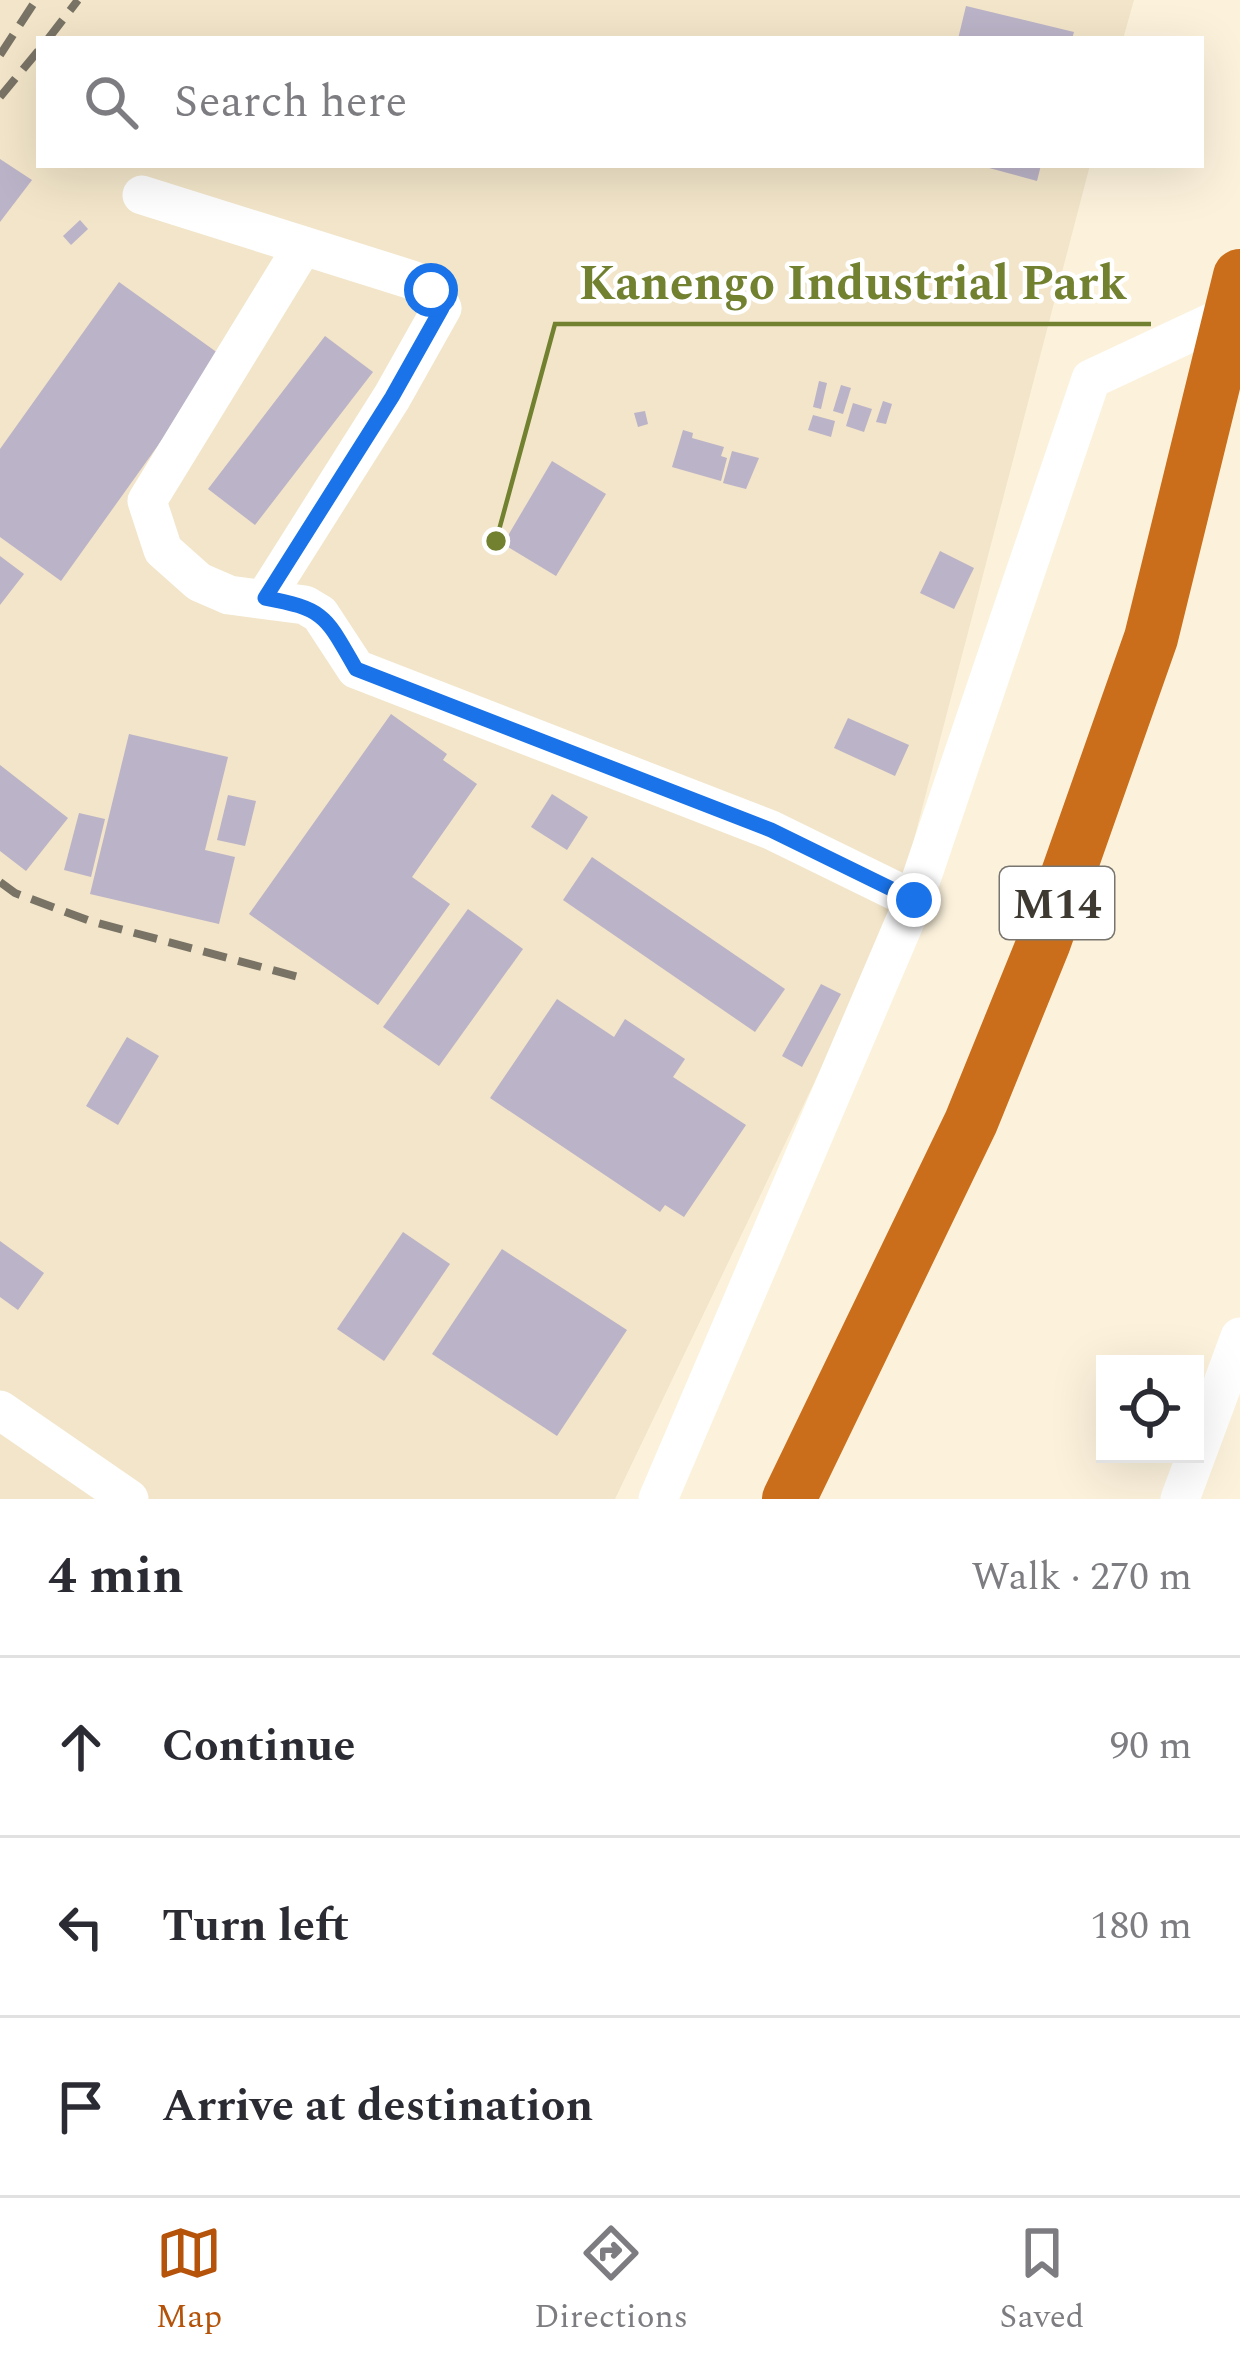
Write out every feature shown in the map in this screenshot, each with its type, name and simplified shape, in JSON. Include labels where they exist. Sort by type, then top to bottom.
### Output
[{"type":"highway","name":"M14","points":[[790,1499],[971,1122],[1044,941],[1151,638],[1235,295]]},
{"type":"lane","points":[[142,195],[412,280],[431,290],[442,308],[392,397],[265,598]]},
{"type":"lane","points":[[303,246],[148,501],[164,550],[199,581],[229,595],[305,605],[320,614],[356,669],[771,830],[914,900]]},
{"type":"lane","points":[[658,1499],[914,900],[1091,379],[1235,295]]},
{"type":"lane","points":[[1180,1499],[1240,1337]]},
{"type":"lane","points":[[0,1410],[129,1499]]},
{"type":"shaded area","points":[[0,0],[1134,0],[1124,36],[36,36],[36,168],[1089,168],[894,916],[615,1499],[0,1499]]},
{"type":"building","points":[[966,6],[1074,32],[1073,36],[959,36]]},
{"type":"building","points":[[0,159],[32,180],[0,222]]},
{"type":"building","points":[[989,168],[1040,168],[1037,181]]},
{"type":"building","points":[[80,220],[88,229],[71,245],[63,236]]},
{"type":"building","points":[[119,282],[222,356],[61,581],[0,537],[0,449]]},
{"type":"building","points":[[325,336],[373,372],[255,525],[208,489]]},
{"type":"building","points":[[819,381],[827,383],[821,409],[813,407]]},
{"type":"building","points":[[841,385],[851,388],[843,414],[833,411]]},
{"type":"building","points":[[883,401],[892,404],[886,424],[876,422]]},
{"type":"building","points":[[853,403],[872,409],[864,432],[846,426]]},
{"type":"building","points":[[645,411],[648,424],[638,427],[634,413]]},
{"type":"building","points":[[813,415],[835,421],[831,437],[808,430]]},
{"type":"building","points":[[683,430],[693,433],[692,438],[724,447],[721,456],[727,458],[721,481],[672,467]]},
{"type":"building","points":[[732,451],[759,458],[746,489],[723,483]]},
{"type":"building","points":[[552,461],[606,494],[556,576],[503,544]]},
{"type":"building","points":[[940,551],[974,568],[954,609],[920,593]]},
{"type":"building","points":[[0,556],[24,574],[0,605]]},
{"type":"building","points":[[391,714],[447,754],[443,760],[477,784],[412,877],[450,904],[378,1005],[249,914]]},
{"type":"building","points":[[848,718],[909,745],[895,776],[834,748]]},
{"type":"building","points":[[129,734],[228,757],[205,850],[235,857],[219,924],[90,894]]},
{"type":"building","points":[[0,765],[68,818],[26,871],[0,851]]},
{"type":"building","points":[[552,794],[588,817],[567,850],[531,827]]},
{"type":"building","points":[[228,795],[256,801],[245,846],[217,840]]},
{"type":"building","points":[[79,813],[105,819],[91,877],[64,870]]},
{"type":"building","points":[[592,857],[785,989],[755,1032],[563,900]]},
{"type":"building","points":[[468,909],[523,949],[439,1066],[383,1027]]},
{"type":"building","points":[[821,984],[841,994],[802,1067],[782,1056]]},
{"type":"building","points":[[557,999],[614,1037],[625,1019],[685,1059],[673,1077],[746,1125],[684,1217],[665,1205],[660,1212],[490,1098]]},
{"type":"building","points":[[127,1037],[159,1056],[118,1125],[86,1106]]},
{"type":"building","points":[[403,1232],[450,1264],[384,1361],[337,1329]]},
{"type":"building","points":[[0,1241],[44,1273],[18,1310],[0,1297]]},
{"type":"building","points":[[502,1249],[627,1330],[557,1436],[432,1354]]},
{"type":"railway","points":[[0,55],[36,0]]},
{"type":"railway","points":[[50,36],[78,0]]},
{"type":"railway","points":[[0,97],[36,54]]},
{"type":"railway","points":[[0,882],[15,893],[90,921],[306,979]]},
{"type":"place","name":"Kanengo Industrial Park","points":[[496,541]]},
{"type":"route","points":[[431,290],[442,308],[392,397],[265,598],[305,605],[320,614],[356,669],[771,830],[914,900]]}]
